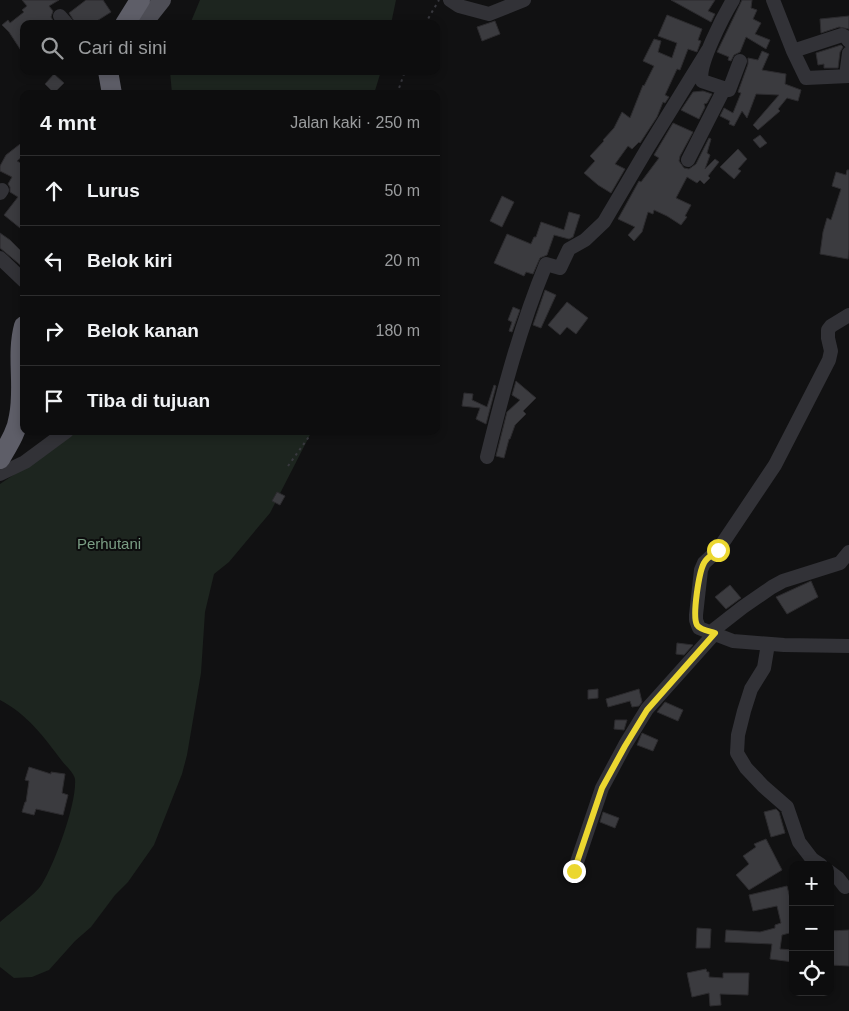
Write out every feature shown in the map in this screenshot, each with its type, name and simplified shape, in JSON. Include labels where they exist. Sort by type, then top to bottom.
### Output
[{"type":"highway","points":[[128,20],[140,0]]},
{"type":"highway","points":[[0,459],[13,435],[20,411]]},
{"type":"main road","points":[[146,20],[162,0]]},
{"type":"street","points":[[460,2],[488,7],[524,0]]},
{"type":"street","points":[[487,457],[506,382],[529,306],[546,264],[560,268],[568,249],[585,240],[604,222],[646,149],[708,50],[733,0]]},
{"type":"street","points":[[773,0],[806,78],[848,76],[849,54]]},
{"type":"street","points":[[793,51],[842,35],[849,41]]},
{"type":"street","points":[[708,50],[700,75],[702,81],[724,89],[729,90],[740,61]]},
{"type":"street","points":[[688,160],[724,89]]},
{"type":"street","points":[[0,258],[20,277]]},
{"type":"street","points":[[849,315],[831,326],[828,330],[831,351],[829,360],[775,465],[718,550],[704,563],[701,570],[696,620],[699,628],[713,632],[730,641],[849,646]]},
{"type":"street","points":[[0,474],[25,462],[62,435]]},
{"type":"street","points":[[574,871],[602,788],[625,746],[647,710],[713,632],[743,607],[772,587],[783,581],[840,563],[849,552]]},
{"type":"street","points":[[768,644],[764,668],[751,689],[744,711],[738,735],[737,753],[746,768],[787,807],[799,842],[815,861]]},
{"type":"street","points":[[834,875],[845,887]]},
{"type":"path","points":[[428,20],[438,0]]},
{"type":"path","points":[[398,90],[403,75]]},
{"type":"path","points":[[288,466],[310,435]]},
{"type":"green space","points":[[200,0],[396,0],[392,20],[192,20]]},
{"type":"green space","points":[[170,75],[380,75],[375,90],[172,90]]},
{"type":"green space","name":"Perhutani","points":[[68,435],[310,435],[270,513],[229,562],[214,574],[205,612],[201,673],[187,755],[182,774],[154,845],[128,882],[115,895],[91,927],[75,941],[49,970],[32,977],[14,978],[0,967],[0,922],[42,884],[59,848],[69,817],[73,803],[75,779],[72,772],[27,719],[0,700],[0,484],[62,442]]},
{"type":"building","points":[[22,0],[59,0],[49,6],[53,11],[51,17],[53,20],[20,20],[20,49],[2,25],[8,20],[10,23],[24,12],[22,10],[27,6]]},
{"type":"building","points":[[86,0],[103,0],[111,12],[98,20],[73,20],[69,13]]},
{"type":"building","points":[[671,0],[715,0],[708,11],[715,14],[711,22]]},
{"type":"building","points":[[742,0],[752,0],[751,8],[757,10],[753,19],[761,23],[755,34],[770,40],[766,49],[746,37],[740,52],[734,55],[731,61],[728,60],[729,57],[717,52]]},
{"type":"building","points":[[667,15],[702,29],[698,40],[701,41],[697,52],[688,49],[680,70],[677,69],[665,95],[669,97],[665,103],[663,102],[657,117],[640,143],[632,149],[628,146],[615,164],[625,169],[611,193],[584,173],[595,161],[590,156],[614,128],[622,112],[630,118],[643,85],[654,66],[643,61],[654,39],[661,41],[658,52],[672,58],[677,43],[658,36]]},
{"type":"building","points":[[849,16],[849,29],[839,27],[821,33],[820,19]]},
{"type":"building","points":[[495,21],[500,34],[482,41],[477,27]]},
{"type":"building","points":[[841,45],[843,47],[840,52],[838,68],[824,68],[824,64],[818,65],[816,53]]},
{"type":"building","points":[[762,51],[769,54],[762,70],[786,74],[785,84],[801,90],[798,101],[787,98],[778,109],[780,111],[758,130],[753,125],[779,95],[756,94],[747,118],[742,111],[734,126],[729,124],[730,121],[720,116],[724,108],[733,113],[741,93],[738,92],[748,64],[748,58],[758,60]]},
{"type":"building","points":[[53,75],[64,83],[57,90],[51,90],[45,84]]},
{"type":"building","points":[[703,91],[712,94],[707,103],[704,104],[705,107],[699,119],[681,110],[693,92]]},
{"type":"building","points":[[673,123],[693,132],[680,156],[679,161],[684,168],[689,169],[696,164],[709,138],[711,139],[707,153],[710,155],[705,169],[715,159],[719,162],[708,176],[710,178],[704,184],[700,180],[697,183],[687,177],[676,198],[691,205],[685,216],[687,217],[681,225],[654,210],[653,214],[648,212],[642,232],[634,241],[628,235],[635,227],[618,219],[639,181],[641,182],[659,158],[654,155]]},
{"type":"building","points":[[760,135],[767,143],[760,148],[753,140]]},
{"type":"building","points":[[20,144],[20,158],[17,161],[20,163],[20,228],[4,215],[18,197],[10,192],[8,184],[12,177],[0,171],[0,166],[6,155]]},
{"type":"building","points":[[738,149],[747,159],[738,169],[741,171],[734,179],[720,167]]},
{"type":"building","points":[[847,170],[849,170],[848,259],[820,254],[827,218],[831,220],[841,189],[832,186],[836,172],[846,175]]},
{"type":"building","points":[[502,196],[514,202],[502,227],[490,221]]},
{"type":"building","points":[[569,212],[580,215],[573,237],[569,239],[554,235],[547,255],[540,258],[533,274],[526,272],[524,276],[494,263],[507,234],[531,244],[534,237],[536,237],[541,222],[564,230]]},
{"type":"building","points":[[0,233],[20,250],[20,265],[0,248]]},
{"type":"building","points":[[545,290],[556,295],[541,328],[533,325]]},
{"type":"building","points":[[567,302],[588,318],[576,334],[567,327],[560,335],[548,325]]},
{"type":"building","points":[[513,307],[520,310],[512,332],[509,331],[512,322],[508,320]]},
{"type":"building","points":[[516,381],[536,398],[523,411],[526,414],[515,425],[504,458],[496,456],[507,412],[520,400],[512,395]]},
{"type":"building","points":[[494,385],[496,386],[486,424],[476,419],[480,408],[462,406],[464,393],[473,394],[472,400],[487,407]]},
{"type":"building","points":[[277,492],[285,496],[280,505],[272,501]]},
{"type":"building","points":[[811,581],[818,597],[787,614],[776,597]]},
{"type":"building","points":[[730,585],[741,598],[726,609],[715,597]]},
{"type":"building","points":[[677,643],[693,645],[684,655],[676,654]]},
{"type":"building","points":[[598,689],[598,698],[588,699],[588,690]]},
{"type":"building","points":[[639,689],[642,702],[639,706],[632,707],[630,701],[608,707],[606,699]]},
{"type":"building","points":[[665,702],[683,710],[678,721],[657,712]]},
{"type":"building","points":[[615,720],[627,720],[624,730],[614,729]]},
{"type":"building","points":[[642,733],[658,740],[653,751],[637,745]]},
{"type":"building","points":[[29,767],[51,774],[51,772],[65,774],[62,793],[68,795],[63,815],[36,809],[34,815],[22,812],[26,802],[29,781],[25,780]]},
{"type":"building","points":[[776,809],[779,812],[785,833],[771,837],[764,812]]},
{"type":"building","points":[[603,812],[619,818],[615,828],[600,822]]},
{"type":"building","points":[[766,839],[782,870],[749,890],[736,875],[749,864],[743,856],[756,847],[754,844]]},
{"type":"building","points":[[787,886],[789,894],[789,933],[782,935],[780,949],[789,950],[789,961],[770,959],[772,944],[725,942],[726,930],[760,932],[775,928],[775,925],[781,923],[777,906],[753,911],[749,895]]},
{"type":"building","points":[[697,928],[711,929],[710,948],[696,948]]},
{"type":"building","points":[[849,930],[849,966],[834,965],[834,931]]},
{"type":"building","points":[[706,969],[709,972],[709,977],[723,978],[723,973],[749,973],[748,995],[720,994],[721,1005],[710,1006],[709,993],[692,997],[687,973]]},
{"type":"route","points":[[574,871],[602,788],[625,746],[647,710],[715,633],[699,628],[696,615],[701,570],[706,559],[718,550]]}]
